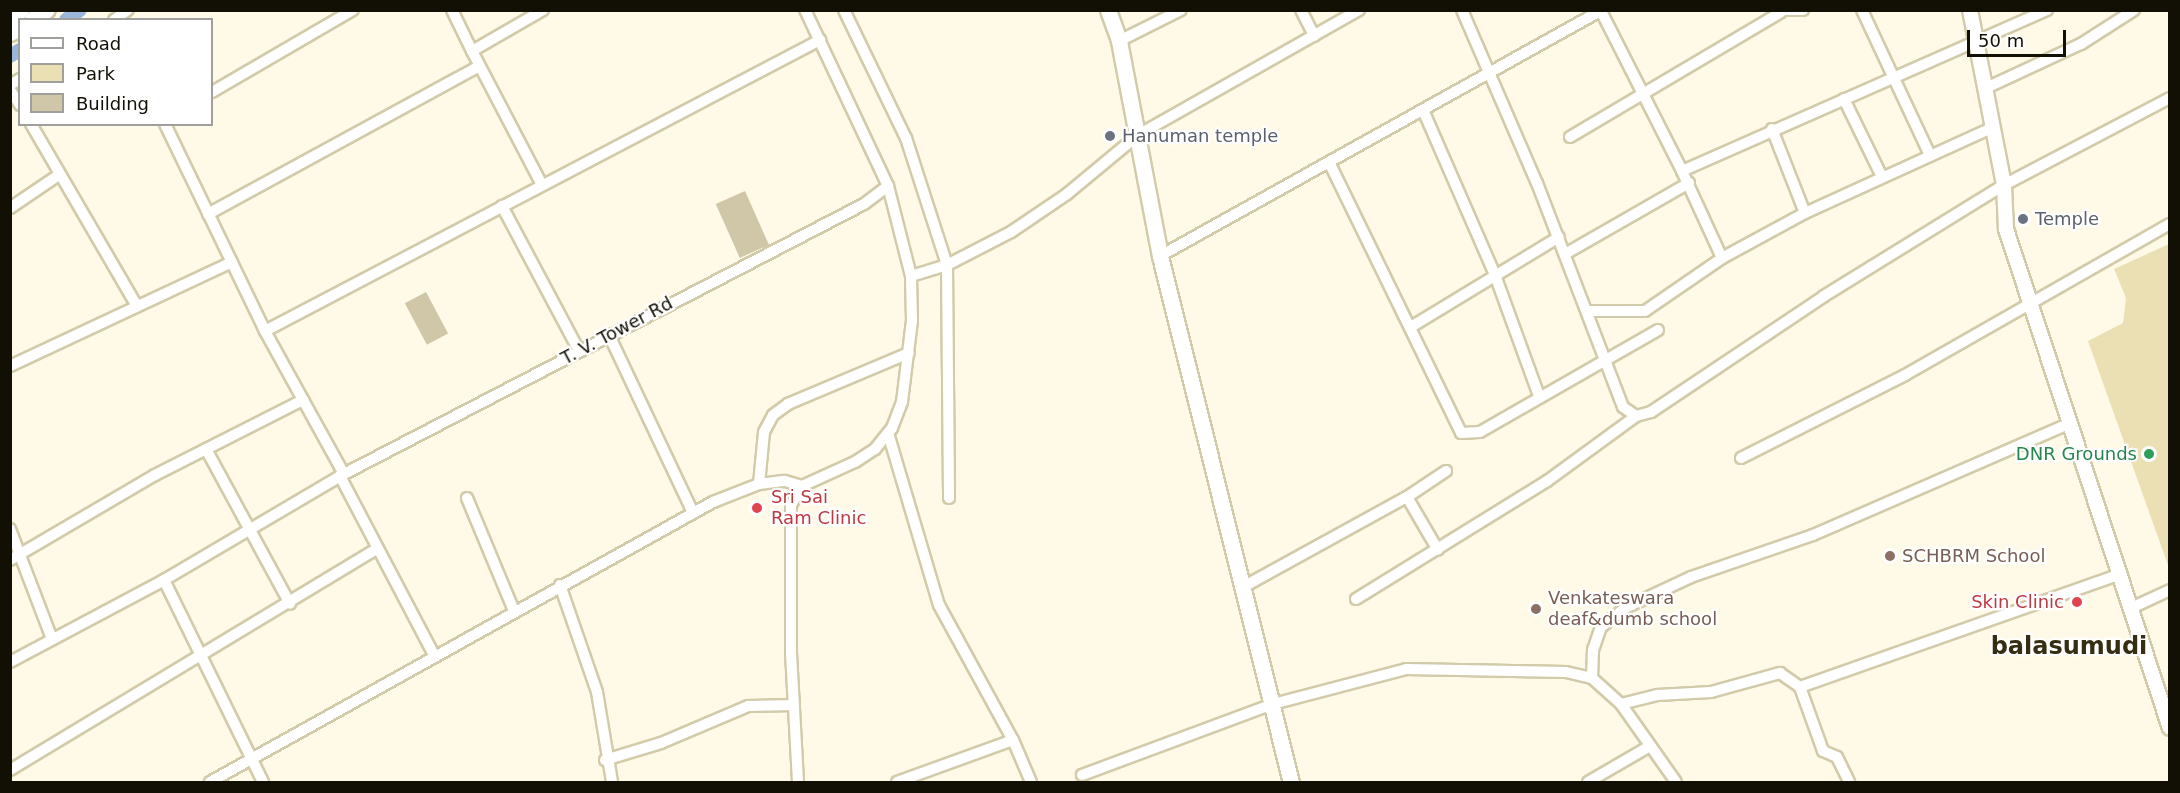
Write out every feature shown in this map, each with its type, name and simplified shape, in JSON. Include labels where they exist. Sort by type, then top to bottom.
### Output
[{"type":"main road","points":[[10,17],[21,10]]},
{"type":"main road","points":[[1108,10],[1119,41],[1160,256],[1291,783]]},
{"type":"street","points":[[213,91],[353,10]]},
{"type":"street","points":[[452,10],[542,185]]},
{"type":"street","points":[[472,51],[543,10]]},
{"type":"street","points":[[798,782],[789,540],[791,505],[802,486],[855,462],[888,433],[902,402],[909,353],[911,276],[888,186],[805,10]]},
{"type":"street","points":[[844,10],[906,138],[947,265],[949,498]]},
{"type":"street","points":[[1119,41],[1181,10]]},
{"type":"street","points":[[1301,10],[1314,36]]},
{"type":"street","points":[[911,276],[947,265],[1011,232],[1067,194],[1138,135],[1359,10]]},
{"type":"street","points":[[1462,10],[1492,71],[1559,237],[1623,407],[1636,416]]},
{"type":"street","points":[[1570,137],[1642,98],[1780,11],[1803,10]]},
{"type":"street","points":[[1862,10],[1892,79],[1929,153]]},
{"type":"street","points":[[1970,10],[2004,185],[2006,228],[2028,302],[2169,728]]},
{"type":"street","points":[[1682,171],[1772,129],[1978,43],[2047,10]]},
{"type":"street","points":[[1986,88],[2081,44],[2134,10]]},
{"type":"street","points":[[1160,256],[1601,11],[1642,98],[1689,183],[1722,258]]},
{"type":"street","points":[[265,331],[820,40]]},
{"type":"street","points":[[208,214],[479,66]]},
{"type":"street","points":[[1356,599],[1547,481],[1636,416],[1651,412],[1824,296],[2004,185],[2169,98]]},
{"type":"street","points":[[1845,99],[1881,175]]},
{"type":"street","points":[[1423,110],[1495,276],[1539,396]]},
{"type":"street","points":[[32,126],[137,306]]},
{"type":"street","points":[[166,126],[265,331],[435,657]]},
{"type":"street","points":[[1587,311],[1645,311],[1722,258],[1805,213],[1929,153],[1994,127]]},
{"type":"street","points":[[1772,129],[1805,213]]},
{"type":"street","points":[[1329,162],[1461,433],[1480,432],[1539,396],[1658,330]]},
{"type":"street","points":[[10,208],[60,174]]},
{"type":"street","points":[[1565,254],[1689,183]]},
{"type":"street","name":"T. V. Tower Rd","points":[[10,662],[164,580],[342,475],[864,204],[888,186]]},
{"type":"street","points":[[502,206],[579,351]]},
{"type":"street","points":[[1741,458],[1905,375],[2028,302],[2169,224]]},
{"type":"street","points":[[1411,327],[1559,237]]},
{"type":"street","points":[[10,366],[232,262]]},
{"type":"street","points":[[609,335],[693,513]]},
{"type":"street","points":[[759,484],[764,432],[772,415],[788,404],[909,353]]},
{"type":"street","points":[[15,557],[206,449],[303,400]]},
{"type":"street","points":[[1592,678],[1593,650],[1601,627],[1625,608],[1691,578],[1814,535],[2068,424]]},
{"type":"street","points":[[888,433],[939,605],[1013,740],[1030,783]]},
{"type":"street","points":[[206,449],[248,531],[290,604]]},
{"type":"street","points":[[1243,587],[1407,497],[1446,471]]},
{"type":"street","points":[[210,783],[560,585],[693,513],[759,484],[785,481],[802,486]]},
{"type":"street","points":[[1407,497],[1438,550]]},
{"type":"street","points":[[467,498],[514,611]]},
{"type":"street","points":[[10,529],[15,557],[52,639]]},
{"type":"street","points":[[10,770],[290,604],[377,549]]},
{"type":"street","points":[[1800,687],[2118,575]]},
{"type":"street","points":[[164,580],[255,759],[263,783]]},
{"type":"street","points":[[560,585],[597,692],[606,760],[612,783]]},
{"type":"street","points":[[2129,609],[2169,590]]},
{"type":"street","points":[[1082,775],[1273,705],[1399,669],[1566,672],[1592,678],[1622,705],[1676,783]]},
{"type":"street","points":[[1622,705],[1658,695],[1711,692],[1780,674],[1800,687],[1823,751],[1837,757],[1849,783]]},
{"type":"street","points":[[606,760],[661,743],[748,706],[794,705]]},
{"type":"street","points":[[897,783],[1013,740]]},
{"type":"street","points":[[1588,783],[1650,746]]},
{"type":"green space","name":"DNR Grounds","points":[[2169,244],[2169,568],[2088,341],[2123,323],[2126,298],[2114,269]]},
{"type":"building","points":[[745,191],[769,245],[740,258],[716,204]]},
{"type":"building","points":[[426,292],[448,333],[427,345],[405,303]]},
{"type":"waterway","points":[[69,18],[80,10]]},
{"type":"waterway","points":[[10,56],[18,51]]},
{"type":"place","name":"Hanuman temple","points":[[1110,136]]},
{"type":"place","name":"Temple","points":[[2023,219]]},
{"type":"place","name":"DNR Grounds","points":[[2149,454]]},
{"type":"place","name":"Sri Sai Ram Clinic","points":[[757,508]]},
{"type":"place","name":"SCHBRM School","points":[[1890,556]]},
{"type":"place","name":"Skin Clinic","points":[[2077,602]]},
{"type":"place","name":"Venkateswara deaf&dumb school","points":[[1536,609]]},
{"type":"district","name":"balasumudi","points":[[2069,647]]}]
